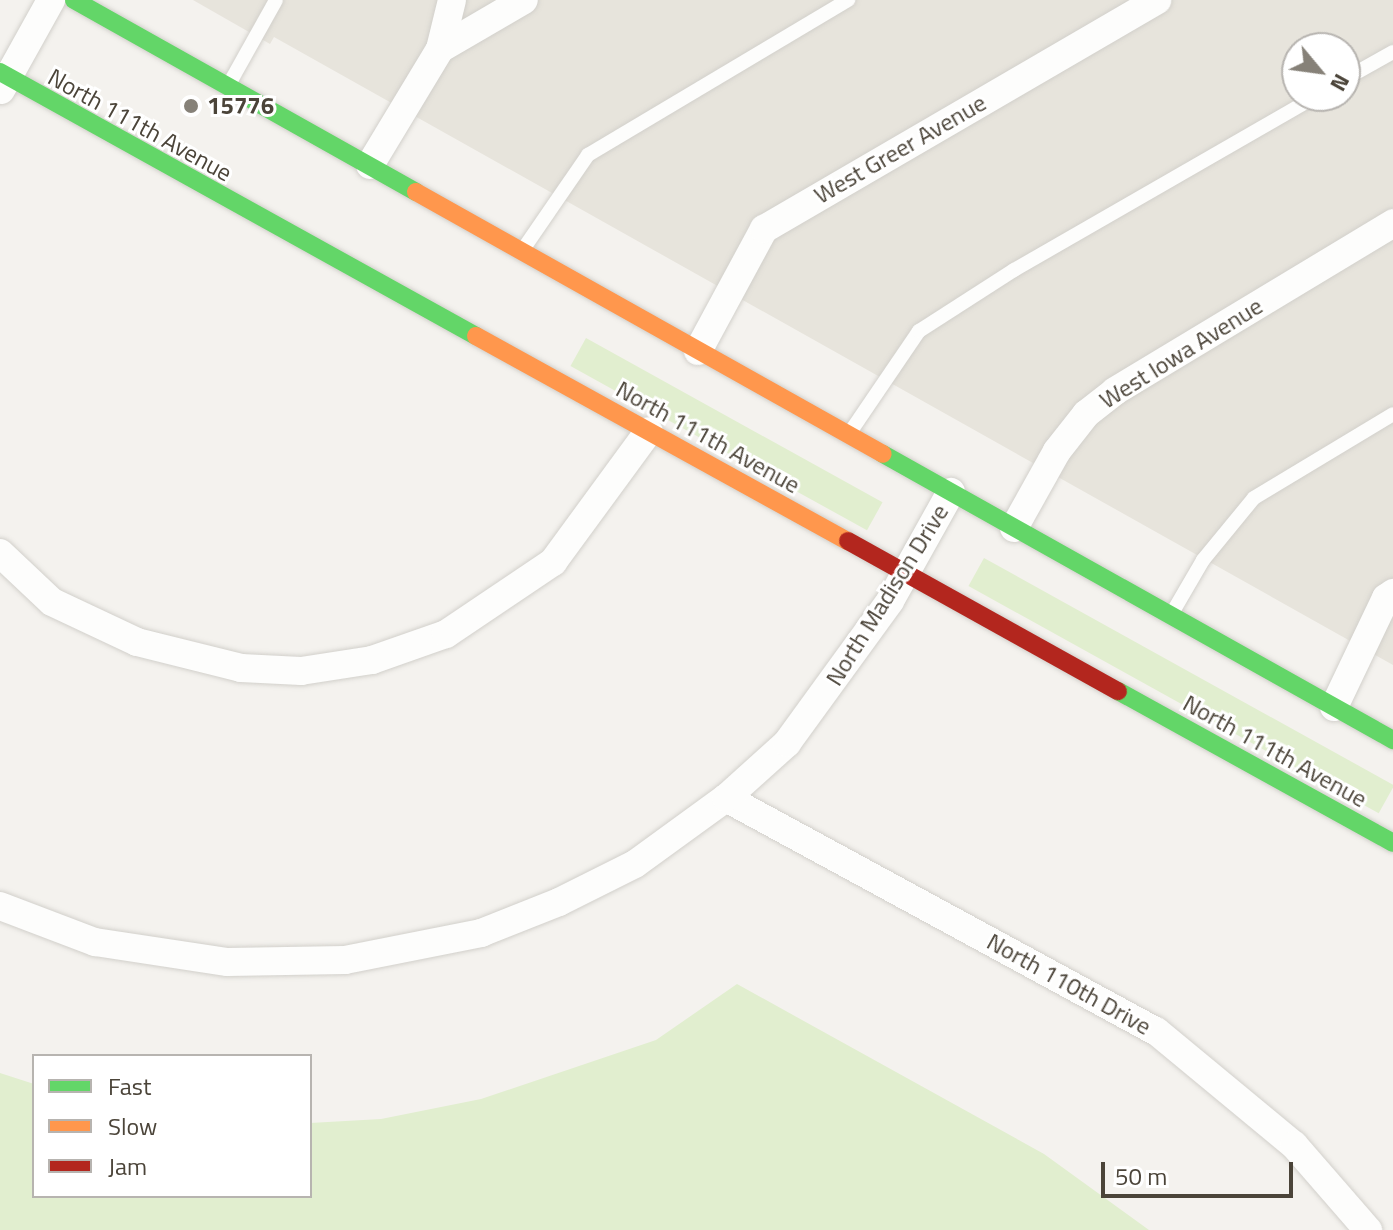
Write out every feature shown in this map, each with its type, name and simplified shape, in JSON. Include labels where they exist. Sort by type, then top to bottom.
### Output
[{"type":"street","points":[[3,81],[51,0]]},
{"type":"street","points":[[370,165],[440,49],[452,0]]},
{"type":"street","points":[[440,49],[524,0]]},
{"type":"street","name":"West Greer Avenue","points":[[698,351],[764,229],[1157,0]]},
{"type":"street","points":[[88,3],[228,86],[1393,740]]},
{"type":"street","name":"North 111th Avenue","points":[[3,81],[649,431],[1393,843]]},
{"type":"street","name":"West Iowa Avenue","points":[[1014,528],[1057,451],[1086,414],[1115,391],[1393,223]]},
{"type":"street","points":[[0,553],[52,602],[137,642],[241,668],[301,671],[372,660],[446,634],[553,562],[649,431]]},
{"type":"street","name":"North Madison Drive","points":[[0,906],[95,942],[228,962],[345,960],[481,933],[559,902],[635,864],[726,798],[787,743],[840,677],[905,574],[951,492]]},
{"type":"street","points":[[1334,707],[1386,598],[1393,593]]},
{"type":"street","name":"North 110th Drive","points":[[726,798],[1156,1031],[1294,1145],[1368,1230]]},
{"type":"lane","points":[[228,86],[276,0]]},
{"type":"lane","points":[[522,251],[588,155],[848,0]]},
{"type":"lane","points":[[1361,70],[1393,52]]},
{"type":"lane","points":[[849,435],[919,331],[1014,270],[1288,112]]},
{"type":"lane","points":[[1171,615],[1203,560],[1254,498],[1393,414]]},
{"type":"shaded area","points":[[193,0],[1393,0],[1393,665],[274,37],[270,44]]},
{"type":"green space","points":[[586,338],[882,502],[867,530],[570,366]]},
{"type":"green space","points":[[984,558],[1393,785],[1379,813],[968,586]]},
{"type":"green space","points":[[737,984],[1044,1154],[1149,1230],[0,1230],[0,1073],[32,1083],[32,1198],[312,1198],[312,1123],[381,1119],[481,1099],[656,1040]]},
{"type":"traffic: fast","points":[[74,0],[416,192]]},
{"type":"traffic: fast","points":[[0,72],[476,336]]},
{"type":"traffic: fast","points":[[883,454],[1393,740]]},
{"type":"traffic: fast","points":[[1118,691],[1393,843]]},
{"type":"traffic: slow","points":[[416,192],[883,454]]},
{"type":"traffic: slow","points":[[476,336],[848,541]]},
{"type":"traffic: jam","points":[[848,541],[1118,691]]},
{"type":"place","name":"15776","points":[[191,106]]}]
